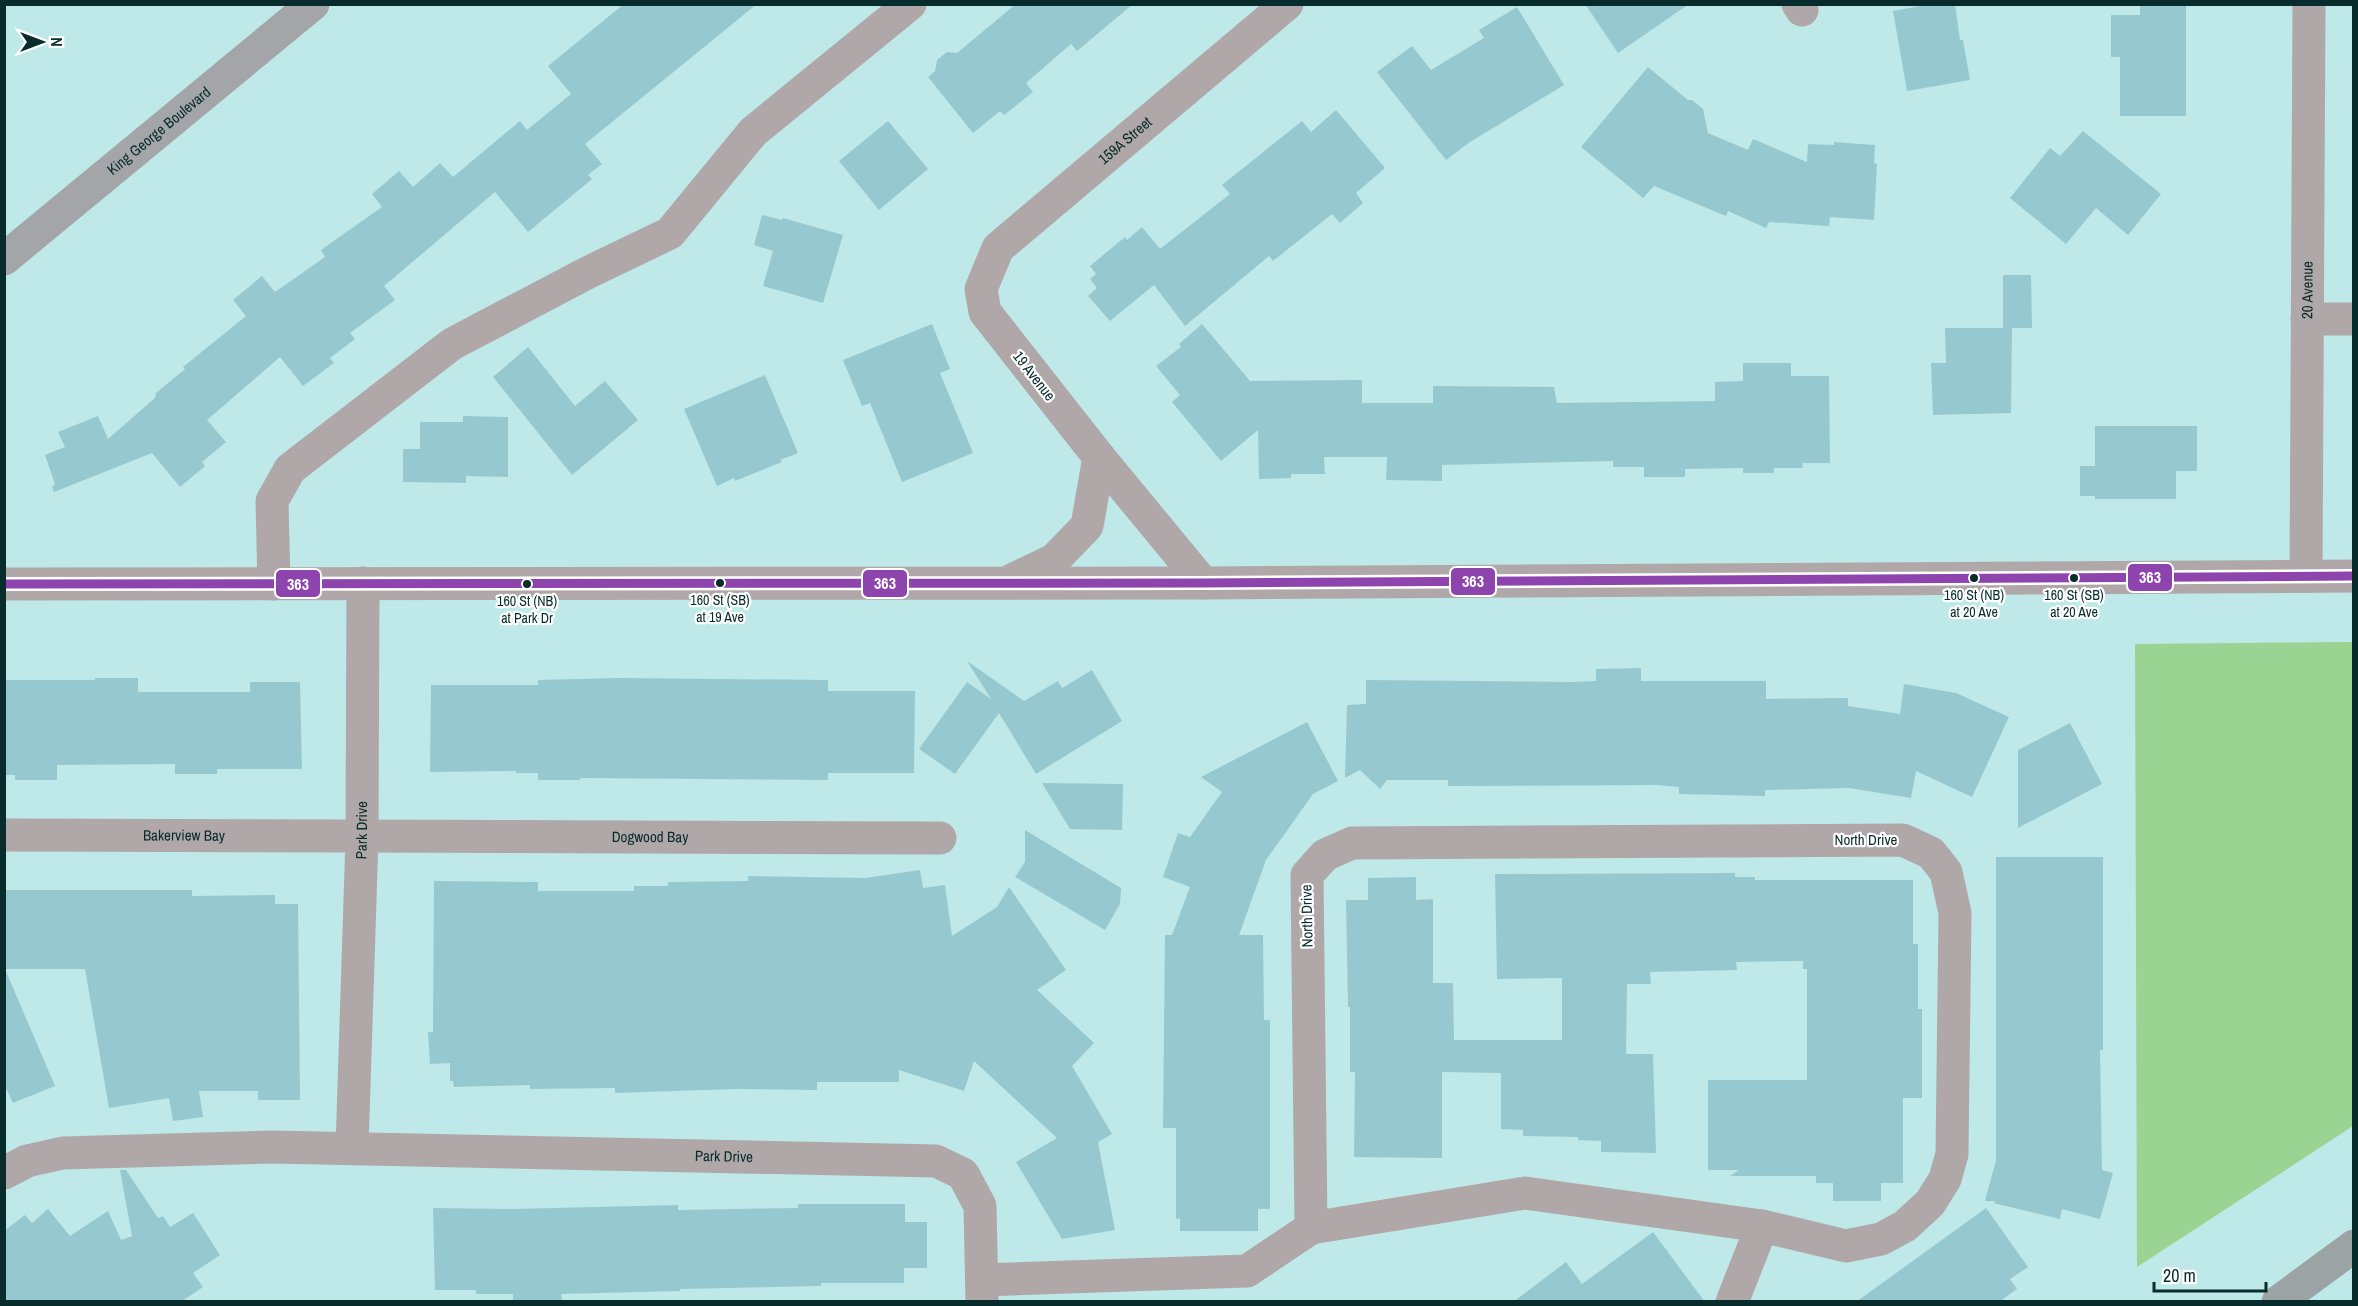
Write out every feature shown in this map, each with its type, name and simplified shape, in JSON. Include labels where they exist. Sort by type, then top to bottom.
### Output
[{"type":"highway","points":[[2278,1302],[2354,1246]]},
{"type":"main road","name":"King George Boulevard","points":[[4,259],[313,4]]},
{"type":"street","points":[[274,584],[272,501],[290,469],[452,344],[586,273],[670,233],[753,132],[910,4]]},
{"type":"street","name":"159A Street","points":[[981,289],[998,248],[1287,4]]},
{"type":"street","name":"20 Avenue","points":[[2306,576],[2309,4]]},
{"type":"street","name":"19 Avenue","points":[[981,289],[985,312],[1099,458],[1203,583]]},
{"type":"street","points":[[2307,319],[2354,319]]},
{"type":"street","points":[[1004,584],[1054,560],[1086,526],[1099,458]]},
{"type":"street","points":[[4,584],[1004,584],[2354,576]]},
{"type":"street","name":"Park Drive","points":[[352,1148],[362,838],[363,583]]},
{"type":"street","name":"Bakerview Bay","points":[[4,836],[362,838]]},
{"type":"street","name":"Dogwood Bay","points":[[362,838],[940,838]]},
{"type":"street","name":"North Drive","points":[[982,1291],[1246,1271],[1311,1228],[1525,1193],[1762,1226],[1846,1246],[1881,1239],[1905,1226],[1930,1203],[1945,1179],[1952,1154],[1955,913],[1946,872],[1931,853],[1903,840],[1352,843],[1325,855],[1306,875],[1311,1228]]},
{"type":"street","name":"Park Drive","points":[[4,1173],[27,1161],[63,1153],[272,1147],[936,1161],[963,1174],[980,1206],[982,1291]]},
{"type":"street","points":[[1732,1302],[1762,1226]]},
{"type":"green space","points":[[2353,642],[2353,1126],[2137,1267],[2135,644]]},
{"type":"building","points":[[624,4],[757,4],[585,144],[602,164],[588,175],[592,179],[528,232],[495,192],[384,286],[395,300],[350,333],[355,339],[330,358],[334,363],[303,386],[280,357],[207,420],[226,442],[202,462],[205,466],[180,487],[152,453],[54,492],[52,487],[55,484],[45,455],[65,447],[58,432],[98,416],[108,439],[155,398],[156,393],[185,369],[183,367],[246,316],[233,300],[262,276],[275,292],[325,257],[321,250],[382,207],[372,194],[399,171],[413,187],[440,163],[453,177],[520,121],[527,130],[571,94],[548,66]]},
{"type":"building","points":[[1016,4],[1133,4],[1077,51],[1071,44],[1026,83],[1033,92],[1004,115],[1000,111],[973,133],[928,77],[935,71],[937,60],[947,52],[957,53]]},
{"type":"building","points":[[1585,4],[1689,4],[1618,53]]},
{"type":"building","points":[[1931,4],[1955,4],[1960,40],[1963,40],[1970,80],[1907,91],[1893,11]]},
{"type":"building","points":[[2140,4],[2186,4],[2186,116],[2120,116],[2120,57],[2111,57],[2111,15],[2140,15]]},
{"type":"building","points":[[1517,7],[1564,85],[1470,142],[1446,160],[1377,72],[1412,46],[1431,70],[1484,38],[1479,30]]},
{"type":"building","points":[[1648,67],[1688,100],[1692,100],[1703,109],[1708,133],[1748,150],[1753,139],[1807,162],[1808,144],[1834,145],[1834,142],[1875,145],[1874,163],[1877,164],[1874,220],[1830,217],[1829,226],[1769,222],[1766,228],[1728,211],[1726,216],[1654,186],[1643,198],[1581,147]]},
{"type":"building","points":[[1336,110],[1385,168],[1356,193],[1363,203],[1340,223],[1332,214],[1273,261],[1269,256],[1185,326],[1154,285],[1110,321],[1088,296],[1097,288],[1090,279],[1096,274],[1090,266],[1125,237],[1127,240],[1142,227],[1160,249],[1230,194],[1222,185],[1302,121],[1311,132]]},
{"type":"building","points":[[888,121],[928,169],[879,210],[839,161]]},
{"type":"building","points":[[2083,131],[2161,194],[2128,235],[2096,208],[2066,244],[2010,198],[2050,148],[2060,156]]},
{"type":"building","points":[[762,215],[782,220],[783,218],[843,235],[823,303],[763,286],[773,251],[754,245]]},
{"type":"building","points":[[2003,275],[2031,275],[2032,328],[2012,328],[2011,413],[1933,415],[1931,363],[1946,363],[1945,328],[2003,328]]},
{"type":"building","points":[[932,324],[950,369],[940,373],[973,453],[902,482],[870,403],[862,406],[843,360]]},
{"type":"building","points":[[1202,324],[1250,381],[1362,380],[1362,403],[1433,403],[1433,386],[1554,387],[1557,403],[1715,401],[1715,382],[1743,381],[1743,363],[1791,363],[1791,376],[1829,376],[1830,463],[1802,463],[1803,468],[1774,468],[1774,473],[1743,473],[1743,468],[1685,469],[1685,477],[1644,477],[1644,467],[1613,467],[1613,461],[1442,465],[1442,481],[1386,480],[1387,457],[1324,457],[1325,474],[1291,474],[1291,478],[1259,479],[1258,430],[1221,461],[1172,402],[1180,395],[1156,366],[1181,347],[1179,344]]},
{"type":"building","points":[[528,347],[575,406],[605,381],[638,420],[572,475],[493,377]]},
{"type":"building","points":[[765,375],[798,453],[780,460],[782,462],[717,486],[684,409]]},
{"type":"building","points":[[463,416],[508,417],[508,477],[466,476],[466,483],[403,482],[403,449],[420,449],[420,422],[463,422]]},
{"type":"building","points":[[2095,426],[2197,426],[2197,471],[2176,471],[2176,499],[2095,499],[2095,496],[2080,496],[2080,466],[2095,466]]},
{"type":"building","points":[[967,661],[1024,701],[1058,681],[1062,688],[1092,670],[1122,721],[1036,774],[999,713],[955,774],[919,749],[967,682],[991,699]]},
{"type":"building","points":[[1641,668],[1641,681],[1766,681],[1766,699],[1848,698],[1848,706],[1900,714],[1904,684],[1956,693],[2009,717],[1972,797],[1916,771],[1911,798],[1849,788],[1765,790],[1765,796],[1679,794],[1679,787],[1656,785],[1448,786],[1448,780],[1387,780],[1380,789],[1360,770],[1345,778],[1347,705],[1366,704],[1366,680],[1596,681],[1596,669]]},
{"type":"building","points":[[95,678],[138,678],[138,692],[250,692],[250,682],[300,682],[302,769],[217,769],[217,774],[175,774],[175,764],[57,765],[57,780],[15,780],[15,775],[4,775],[4,680],[95,680]]},
{"type":"building","points":[[620,678],[828,680],[828,691],[915,691],[914,773],[828,773],[828,780],[580,778],[580,780],[538,780],[538,773],[516,773],[516,771],[430,772],[431,685],[538,685],[538,680]]},
{"type":"building","points":[[1307,722],[1338,781],[1313,794],[1266,860],[1239,935],[1263,935],[1264,1020],[1270,1020],[1270,1209],[1258,1209],[1258,1231],[1180,1231],[1180,1218],[1176,1219],[1176,1128],[1163,1128],[1165,935],[1172,935],[1190,887],[1163,877],[1178,833],[1190,837],[1222,792],[1201,777]]},
{"type":"building","points":[[2070,723],[2102,784],[2018,828],[2018,750]]},
{"type":"building","points":[[1042,783],[1123,784],[1122,830],[1070,829]]},
{"type":"building","points":[[1025,830],[1121,888],[1120,904],[1105,930],[1015,877],[1025,862]]},
{"type":"building","points":[[1996,857],[2103,857],[2103,1050],[2100,1050],[2102,1170],[2113,1173],[2100,1219],[2062,1209],[2060,1219],[1993,1203],[1996,1201],[1985,1201],[1996,1160]]},
{"type":"building","points":[[920,870],[923,888],[945,885],[952,936],[997,907],[1009,887],[1066,970],[1037,990],[1094,1043],[1072,1066],[1112,1134],[1098,1142],[1115,1230],[1062,1239],[1016,1162],[1057,1138],[974,1061],[964,1091],[899,1070],[899,1082],[817,1082],[817,1090],[735,1089],[615,1093],[615,1088],[530,1089],[530,1085],[454,1087],[453,1081],[450,1081],[450,1063],[430,1064],[428,1032],[433,1032],[434,881],[538,882],[538,891],[634,891],[634,886],[668,886],[668,882],[748,881],[748,876],[865,878]]},
{"type":"building","points":[[1735,873],[1735,877],[1755,877],[1755,880],[1913,880],[1913,944],[1918,944],[1918,1009],[1922,1009],[1922,1098],[1903,1098],[1903,1183],[1881,1183],[1881,1201],[1833,1201],[1833,1183],[1816,1183],[1816,1176],[1730,1176],[1739,1170],[1708,1170],[1708,1080],[1807,1080],[1807,969],[1803,969],[1803,961],[1736,962],[1737,970],[1650,972],[1651,984],[1627,984],[1626,1054],[1653,1054],[1656,1153],[1601,1152],[1601,1141],[1578,1140],[1578,1137],[1523,1136],[1523,1130],[1501,1129],[1501,1073],[1442,1072],[1442,1158],[1354,1157],[1355,1072],[1350,1072],[1346,900],[1368,900],[1368,878],[1416,877],[1416,900],[1433,899],[1433,983],[1453,983],[1454,1040],[1562,1040],[1562,978],[1497,979],[1495,874]]},
{"type":"building","points":[[4,890],[192,890],[192,896],[275,895],[275,904],[298,904],[300,1100],[258,1100],[258,1091],[199,1091],[203,1117],[173,1121],[169,1098],[109,1108],[85,969],[5,969],[55,1086],[13,1103],[4,1084]]},
{"type":"building","points":[[120,1170],[126,1170],[158,1218],[163,1216],[170,1227],[193,1213],[220,1255],[193,1273],[203,1287],[181,1302],[4,1302],[4,1231],[25,1215],[32,1223],[48,1209],[70,1236],[108,1211],[121,1240],[132,1236]]},
{"type":"building","points":[[798,1204],[905,1204],[905,1222],[927,1222],[927,1268],[904,1268],[904,1283],[821,1283],[821,1286],[561,1294],[562,1301],[513,1301],[513,1294],[476,1294],[476,1290],[435,1290],[433,1208],[513,1209],[678,1205],[678,1210],[798,1208]]},
{"type":"building","points":[[1986,1208],[2028,1267],[2010,1279],[2017,1289],[1999,1302],[1856,1302]]},
{"type":"building","points":[[1653,1232],[1705,1302],[1513,1302],[1566,1262],[1582,1284]]},
{"type":"transit line","name":"363","points":[[4,584],[1203,583],[2354,576]]},
{"type":"place","name":"160 St (NB) at 20 Ave","points":[[1974,578]]},
{"type":"place","name":"160 St (SB) at 20 Ave","points":[[2074,578]]},
{"type":"place","name":"160 St (SB) at 19 Ave","points":[[720,583]]},
{"type":"place","name":"160 St (NB) at Park Dr","points":[[527,584]]}]
